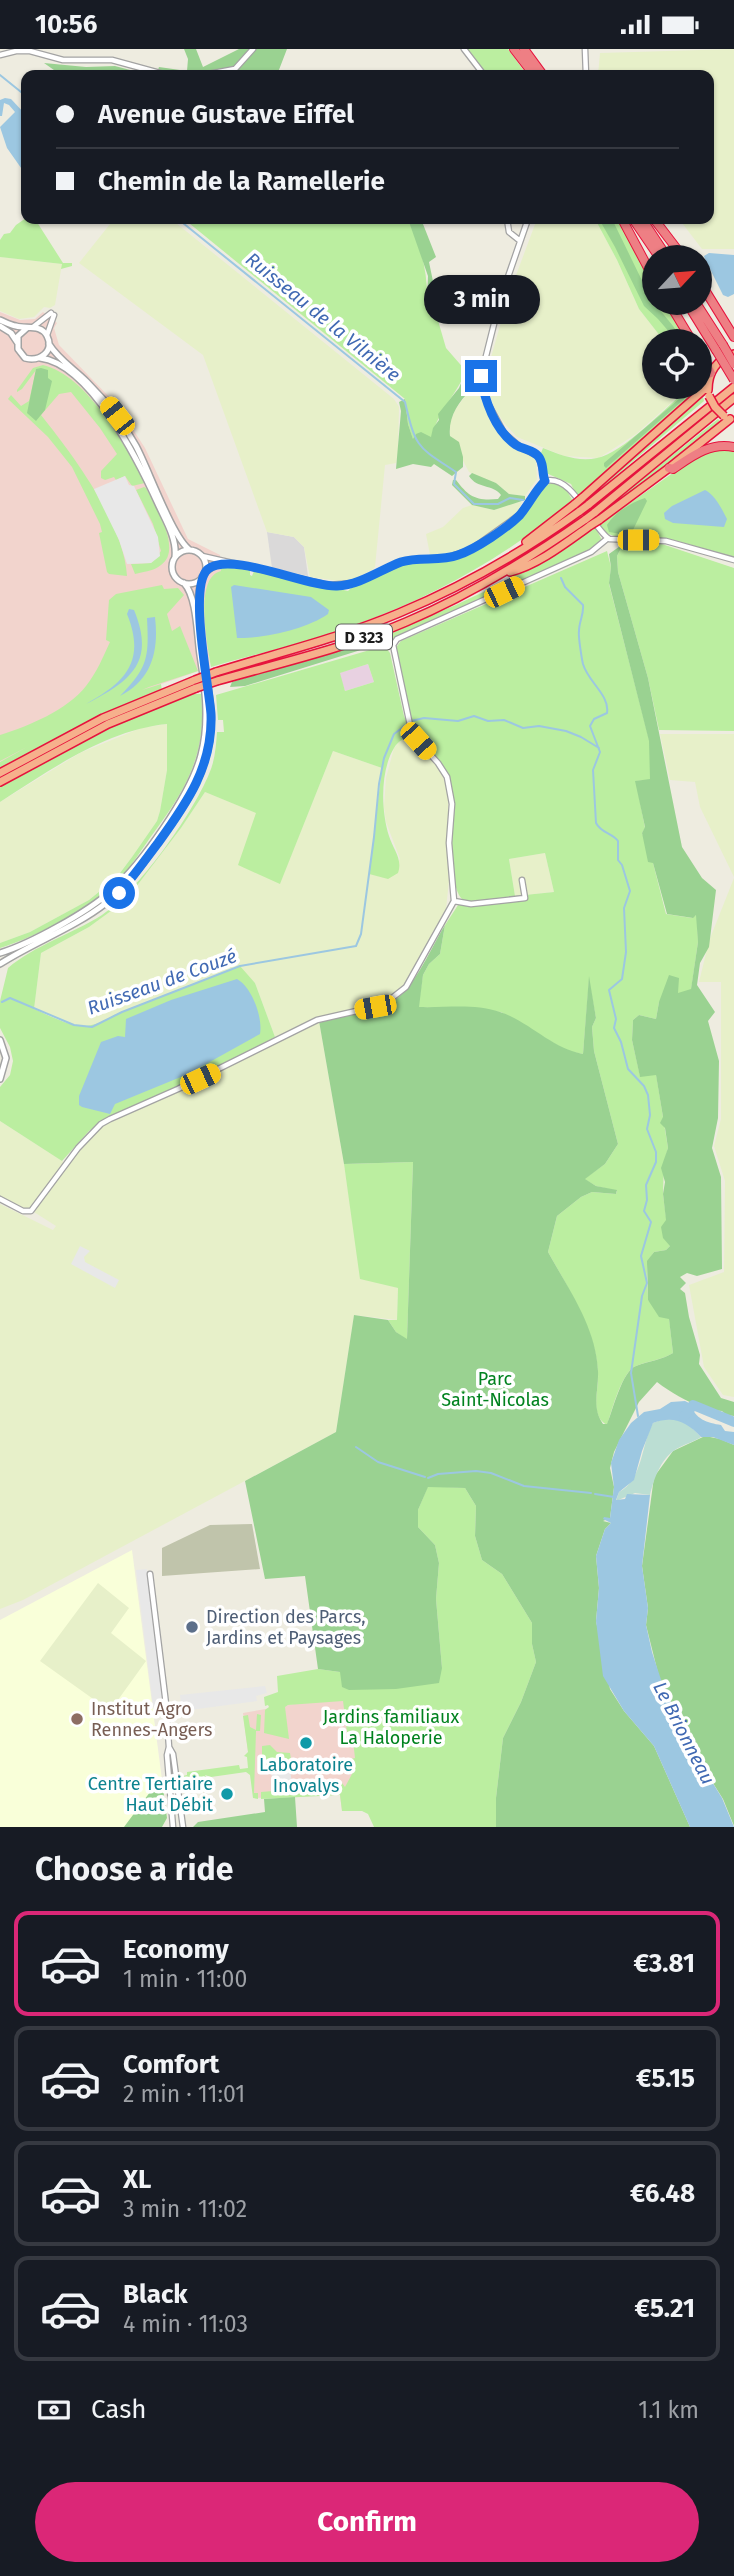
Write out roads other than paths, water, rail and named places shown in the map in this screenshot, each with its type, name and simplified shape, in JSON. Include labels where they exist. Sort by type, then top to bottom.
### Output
[{"type":"highway","points":[[514,49],[530,70]]},
{"type":"highway","points":[[524,49],[539,70]]},
{"type":"highway","points":[[625,224],[642,257]]},
{"type":"highway","points":[[636,224],[651,245]]},
{"type":"highway","points":[[645,224],[659,245]]},
{"type":"highway","points":[[658,224],[674,245]]},
{"type":"highway","points":[[712,301],[734,337]]},
{"type":"highway","points":[[696,315],[734,364]]},
{"type":"highway","points":[[703,315],[734,380]]},
{"type":"highway","points":[[712,372],[722,360],[734,354]]},
{"type":"highway","name":"D 323","points":[[0,771],[103,717],[362,628],[496,567],[577,507],[588,505],[731,389]]},
{"type":"highway","points":[[577,507],[582,498],[693,399]]},
{"type":"highway","points":[[596,516],[669,468],[729,419],[715,407],[711,399]]},
{"type":"highway","name":"D 323","points":[[217,676],[316,653],[404,623],[503,574],[596,516],[734,399]]},
{"type":"highway","points":[[669,468],[673,469],[706,448],[734,447]]},
{"type":"highway","name":"D 323","points":[[0,782],[108,724],[195,684]]},
{"type":"street","points":[[230,70],[235,69],[253,49]]},
{"type":"street","points":[[464,49],[480,70]]},
{"type":"street","points":[[585,49],[586,70]]},
{"type":"street","points":[[0,55],[30,51],[63,60],[112,60],[149,70]]},
{"type":"street","points":[[508,224],[509,232],[519,240]]},
{"type":"street","points":[[526,224],[500,300],[481,376],[485,398],[498,423],[510,440],[539,457],[545,481]]},
{"type":"street","points":[[237,564],[216,565],[192,583],[178,580],[172,572],[176,548],[172,534],[144,473],[122,434],[97,401],[68,371],[52,361],[24,357],[18,351],[19,334],[52,314],[47,335],[49,344],[58,356],[92,387],[123,425],[149,471],[180,538],[190,550],[202,556],[338,586],[355,583],[404,561],[457,556],[481,543],[519,515],[545,481],[556,479],[568,487],[608,538]]},
{"type":"street","points":[[0,320],[41,329],[47,335]]},
{"type":"street","points":[[0,326],[9,331],[17,342]]},
{"type":"street","points":[[40,358],[47,351],[49,344]]},
{"type":"street","points":[[0,1199],[25,1212],[32,1210],[78,1148],[101,1124],[189,1084],[317,1020],[383,1005],[406,987],[454,901],[449,843],[452,804],[449,784],[438,763],[418,741],[410,725],[393,645],[397,639],[591,552],[608,538],[666,541],[734,560]]},
{"type":"street","points":[[175,557],[183,550],[190,550]]},
{"type":"street","points":[[0,964],[85,917],[119,893],[191,795],[204,768],[211,725],[199,610],[205,562],[202,556]]},
{"type":"street","points":[[0,953],[58,925],[95,904],[113,890],[178,805],[193,779],[203,747],[205,701],[192,597],[184,583]]},
{"type":"street","points":[[454,901],[471,904],[525,898],[522,880]]},
{"type":"street","points":[[0,1040],[6,1058],[0,1079]]},
{"type":"street","points":[[150,1574],[169,1747],[173,1754],[182,1827],[174,1827],[166,1755],[169,1747]]},
{"type":"water","points":[[11,99],[21,110],[21,168],[7,148],[0,127],[15,112],[4,103],[0,116],[0,100]]},
{"type":"water","points":[[712,253],[734,255],[734,294],[728,297],[723,295],[712,273]]},
{"type":"water","points":[[705,490],[715,499],[725,515],[727,519],[724,527],[673,523],[665,519],[664,513],[672,506]]},
{"type":"water","points":[[234,585],[311,597],[329,610],[328,614],[284,632],[237,638],[231,587]]},
{"type":"water","points":[[129,609],[134,610],[140,628],[140,657],[126,678],[101,695],[122,678],[129,668],[134,645],[127,614]]},
{"type":"water","points":[[155,617],[156,641],[151,663],[140,682],[120,696],[145,661],[148,643],[147,618]]},
{"type":"water","points":[[237,979],[255,1003],[260,1020],[260,1034],[188,1074],[115,1104],[110,1114],[79,1105],[79,1096],[101,1042],[118,1036],[125,1037],[126,1019],[171,1000]]},
{"type":"water","name":"Le Brionneau","points":[[685,1401],[691,1404],[702,1419],[721,1425],[725,1431],[734,1432],[734,1445],[713,1437],[701,1437],[680,1421],[653,1423],[634,1480],[619,1492],[616,1500],[625,1499],[627,1494],[650,1495],[642,1566],[648,1608],[646,1625],[652,1652],[665,1692],[690,1737],[701,1764],[722,1798],[734,1827],[690,1827],[654,1746],[624,1711],[603,1676],[596,1621],[599,1588],[596,1556],[605,1529],[611,1523],[603,1519],[610,1518],[614,1487],[611,1463],[619,1440],[631,1423],[644,1412],[660,1409],[671,1402]]},
{"type":"waterway","name":"Ruisseau de la Vilnière","points":[[0,75],[21,92]]},
{"type":"waterway","name":"Ruisseau de la Vilnière","points":[[184,224],[405,402],[412,429],[420,445],[456,472],[454,484],[474,504],[498,504],[510,498],[523,500]]},
{"type":"waterway","name":"Ruisseau de la Vilnière","points":[[561,578],[565,587],[583,605],[579,634],[583,664],[607,706],[607,713],[594,719],[590,726],[600,752],[593,770],[596,823],[618,841],[618,860],[630,891],[624,908],[626,952],[622,979],[609,990],[616,1019],[614,1028],[621,1042],[628,1069],[644,1086],[648,1095],[650,1115],[647,1129],[656,1152],[656,1162],[646,1185],[647,1200],[644,1211],[651,1222],[641,1256],[647,1283],[642,1296],[631,1373],[638,1416]]},
{"type":"waterway","name":"Ruisseau de Couzé","points":[[411,721],[424,718],[458,721],[474,716],[488,721],[504,720],[523,728],[539,726],[566,731],[599,748]]},
{"type":"waterway","name":"Ruisseau de Couzé","points":[[2,1002],[10,998],[74,1025],[92,1027],[122,1012],[240,966],[356,946],[361,934],[384,758],[394,734],[407,724]]},
{"type":"waterway","points":[[684,1417],[693,1405],[734,1422]]},
{"type":"waterway","points":[[356,1447],[378,1462],[425,1477]]},
{"type":"waterway","points":[[428,1478],[438,1474],[476,1471],[491,1473],[524,1486],[591,1493]]},
{"type":"waterway","points":[[595,1494],[614,1497]]},
{"type":"place","name":"Direction des Parcs, Jardins et Paysages","points":[[192,1627]]},
{"type":"place","name":"Institut Agro Rennes-Angers","points":[[77,1719]]},
{"type":"place","name":"Laboratoire Inovalys","points":[[306,1743]]},
{"type":"place","name":"Centre Tertiaire Haut Débit","points":[[227,1794]]},
{"type":"park label","name":"Parc Saint-Nicolas","points":[[495,1390]]},
{"type":"park label","name":"Jardins familiaux La Haloperie","points":[[391,1728]]}]
